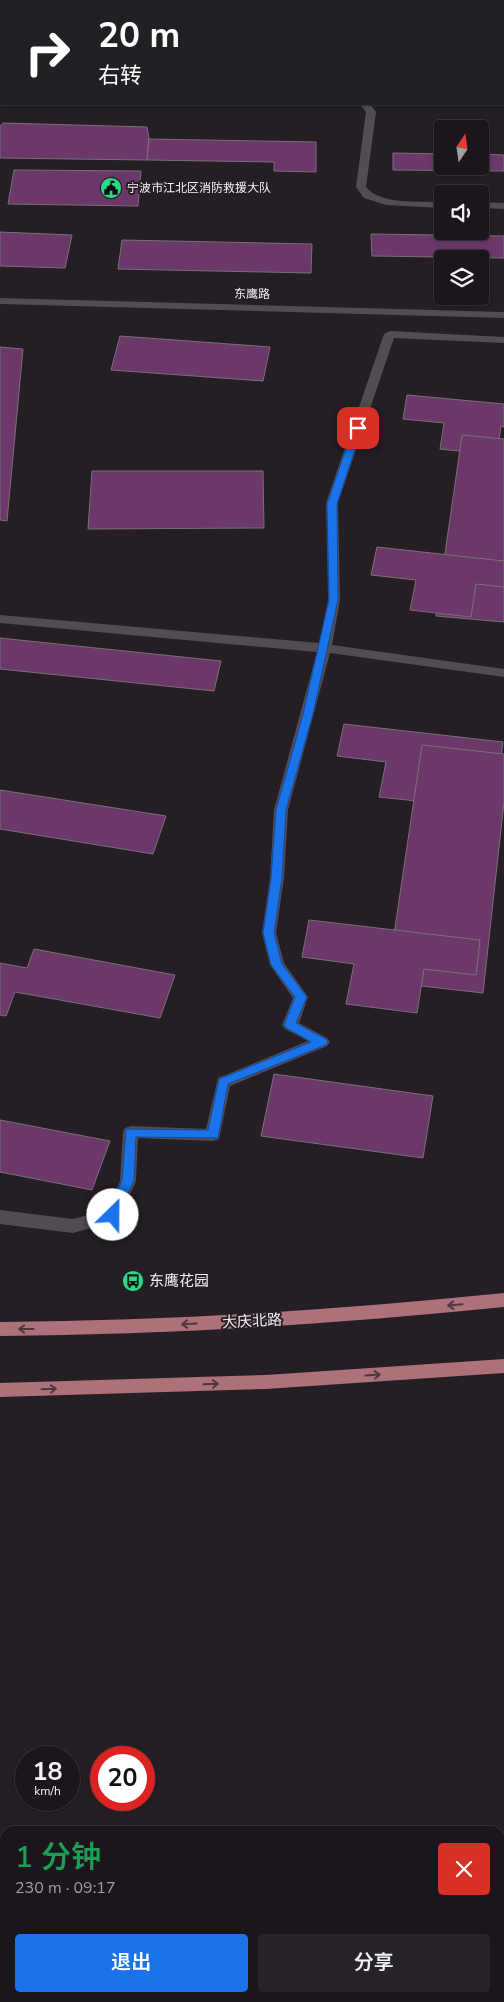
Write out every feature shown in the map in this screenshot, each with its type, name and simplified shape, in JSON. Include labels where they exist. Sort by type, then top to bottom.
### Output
[{"type":"main road","name":"大庆北路","points":[[0,1329],[85,1329],[272,1320],[504,1300]]},
{"type":"main road","points":[[0,1390],[266,1382],[504,1366]]},
{"type":"street","points":[[366,105],[370,112],[361,187],[368,196],[386,202],[434,205]]},
{"type":"street","points":[[489,205],[504,206]]},
{"type":"street","name":"东鹰路","points":[[0,302],[504,314]]},
{"type":"street","points":[[0,1217],[73,1226],[113,1215],[128,1180],[131,1132],[213,1135],[223,1082],[322,1042],[290,1025],[301,997],[277,965],[269,933],[276,878],[281,810],[308,714],[334,600],[332,504],[390,334],[504,340]]},
{"type":"street","points":[[0,619],[324,648],[504,673]]},
{"type":"building","points":[[3,123],[147,127],[149,139],[147,160],[0,158],[0,126]]},
{"type":"building","points":[[149,139],[316,142],[316,172],[274,171],[274,162],[147,160]]},
{"type":"building","points":[[393,153],[434,154],[434,170],[393,170]]},
{"type":"building","points":[[489,154],[504,155],[504,171],[489,171]]},
{"type":"building","points":[[14,170],[141,171],[138,206],[8,204]]},
{"type":"building","points":[[0,232],[72,235],[65,268],[0,266]]},
{"type":"building","points":[[371,234],[434,235],[434,240],[489,240],[489,236],[504,236],[504,258],[489,258],[489,250],[434,250],[434,257],[372,256]]},
{"type":"building","points":[[122,240],[312,244],[311,273],[118,269]]},
{"type":"building","points":[[120,336],[270,347],[263,381],[111,370]]},
{"type":"building","points":[[0,347],[23,349],[7,521],[0,520]]},
{"type":"building","points":[[407,395],[504,404],[504,427],[501,426],[497,455],[440,449],[444,423],[403,419]]},
{"type":"building","points":[[462,435],[504,439],[504,622],[436,616]]},
{"type":"building","points":[[92,471],[263,471],[264,528],[88,529]]},
{"type":"building","points":[[377,547],[504,561],[504,587],[476,584],[471,617],[410,610],[416,580],[371,575]]},
{"type":"building","points":[[0,638],[221,661],[214,691],[0,669]]},
{"type":"building","points":[[344,724],[503,742],[499,772],[451,766],[445,804],[379,797],[386,762],[337,756]]},
{"type":"building","points":[[422,745],[504,754],[504,802],[483,993],[387,982]]},
{"type":"building","points":[[0,790],[166,816],[153,854],[0,829]]},
{"type":"building","points":[[309,920],[480,940],[476,975],[424,969],[417,1013],[346,1004],[354,964],[302,957]]},
{"type":"building","points":[[34,949],[175,975],[160,1018],[15,992],[6,1016],[0,1015],[0,963],[27,968]]},
{"type":"building","points":[[274,1074],[433,1096],[423,1158],[261,1136]]},
{"type":"building","points":[[0,1120],[110,1141],[92,1190],[0,1172]]},
{"type":"place","name":"宁波市江北区消防救援大队","points":[[111,188]]},
{"type":"place","name":"东鹰花园","points":[[133,1281]]},
{"type":"route","points":[[113,1215],[128,1180],[131,1132],[213,1135],[223,1082],[322,1042],[290,1025],[301,997],[277,965],[269,933],[276,878],[281,810],[308,714],[334,600],[332,504],[358,428]]}]
